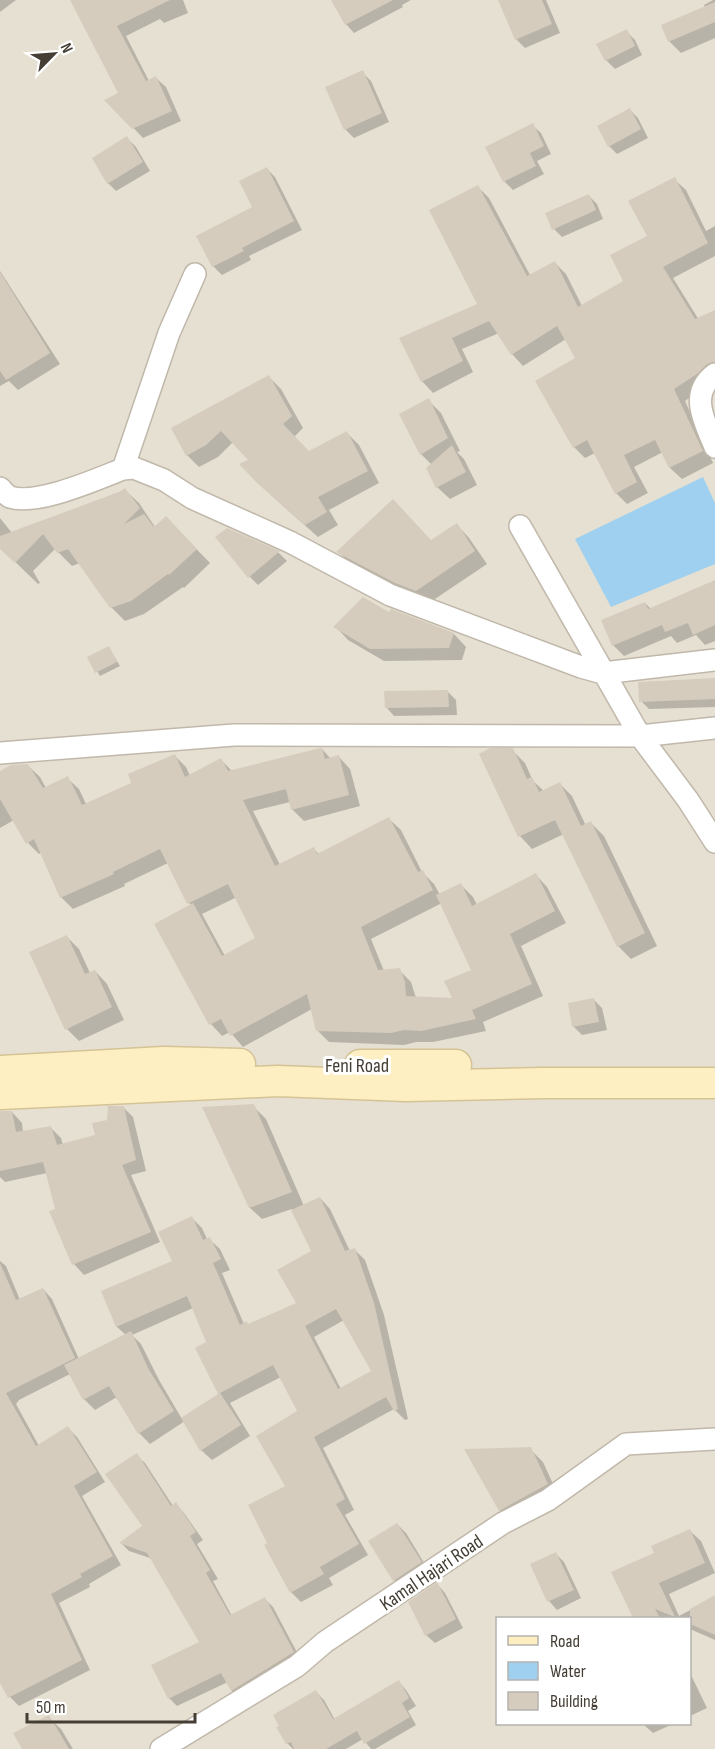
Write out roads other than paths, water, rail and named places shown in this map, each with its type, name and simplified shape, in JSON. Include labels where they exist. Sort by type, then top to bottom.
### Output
[{"type":"main road","name":"Feni Road","points":[[0,1071],[164,1062],[293,1065],[715,1065]]},
{"type":"main road","points":[[0,1094],[278,1081],[406,1086],[715,1083]]},
{"type":"street","points":[[123,469],[169,333],[195,274]]},
{"type":"street","points":[[715,374],[707,379],[699,408],[715,447]]},
{"type":"street","points":[[0,488],[8,496],[24,500],[49,495],[123,469],[134,468],[164,480],[192,498],[290,542],[390,595],[581,668],[603,672],[715,660]]},
{"type":"street","points":[[520,526],[640,736],[688,800],[715,842]]},
{"type":"street","points":[[0,753],[234,735],[640,736],[715,728]]},
{"type":"street","name":"Kamal Hajari Road","points":[[161,1749],[297,1666],[325,1642],[503,1523],[548,1500],[626,1444],[715,1439]]},
{"type":"water","points":[[703,477],[715,503],[715,564],[611,607],[575,539]]}]
